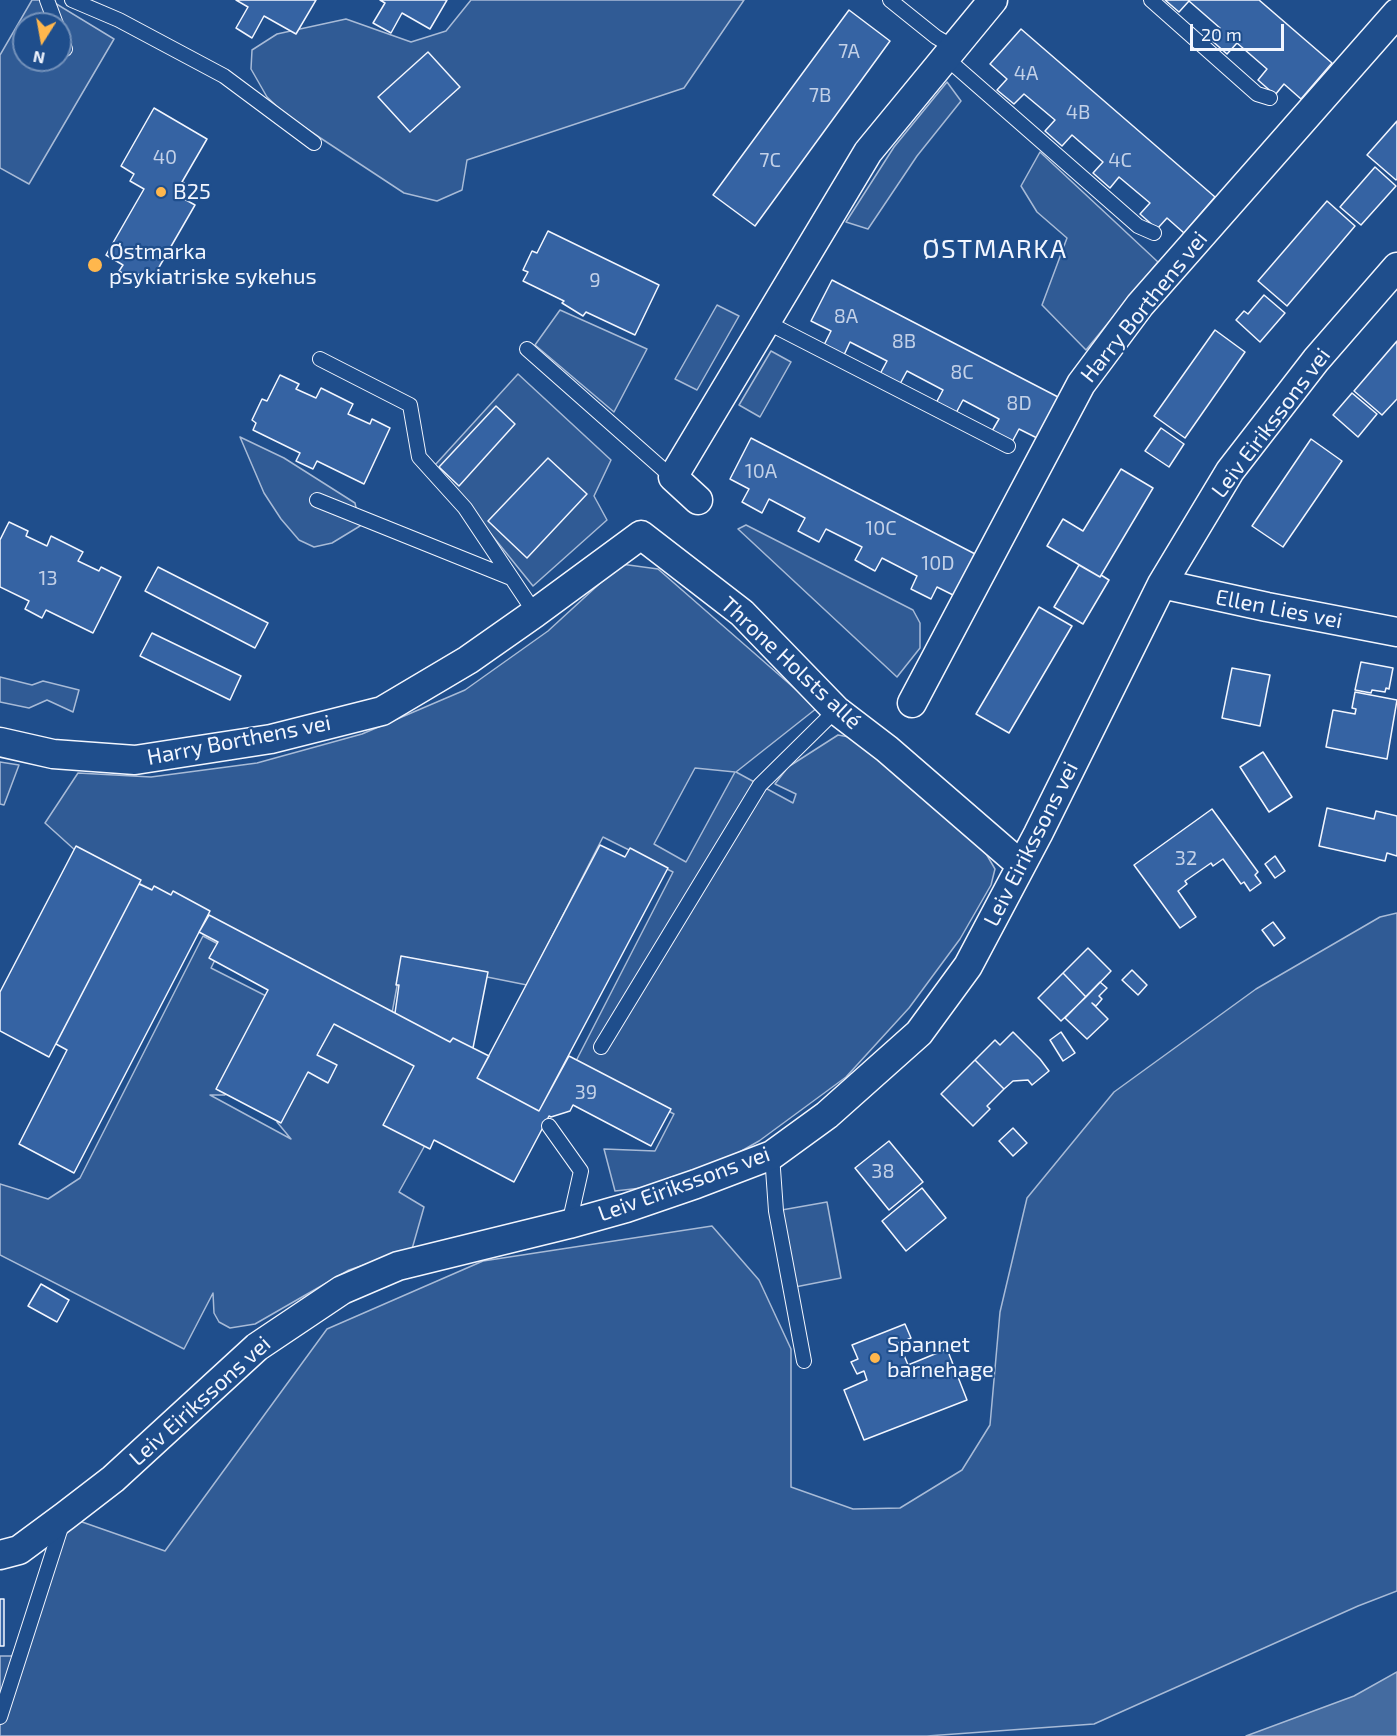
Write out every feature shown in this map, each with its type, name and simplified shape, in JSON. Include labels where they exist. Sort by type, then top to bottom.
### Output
[{"type":"street","points":[[698,500],[674,478],[777,302],[868,152],[993,0]]},
{"type":"street","name":"Harry Borthens vei","points":[[912,703],[1081,384],[1140,305],[1397,13]]},
{"type":"street","name":"Leiv Eirikssons vei","points":[[0,1555],[19,1550],[113,1479],[257,1347],[342,1290],[398,1266],[568,1224],[696,1184],[772,1155],[827,1115],[918,1033],[968,966],[1161,584],[1230,471],[1316,360],[1397,267]]},
{"type":"street","name":"Harry Borthens vei","points":[[0,742],[53,754],[135,760],[271,739],[382,711],[468,660],[641,536]]},
{"type":"street","name":"Throne Holsts allé","points":[[641,536],[742,613],[836,710],[887,749],[1021,865]]},
{"type":"street","name":"Ellen Lies vei","points":[[1161,584],[1397,632]]},
{"type":"lane","points":[[72,0],[119,20],[224,76],[314,143]]},
{"type":"lane","points":[[891,0],[936,36],[949,52],[1138,226],[1154,233]]},
{"type":"lane","points":[[1151,0],[1257,94],[1270,98]]},
{"type":"lane","points":[[778,328],[1008,446]]},
{"type":"lane","points":[[527,349],[674,478]]},
{"type":"lane","points":[[320,359],[410,405],[419,457],[465,508],[535,613]]},
{"type":"lane","points":[[317,500],[511,578]]},
{"type":"lane","points":[[601,1047],[760,784],[836,710]]},
{"type":"lane","points":[[549,1126],[581,1171],[568,1224]]},
{"type":"lane","points":[[772,1155],[776,1211],[804,1361]]},
{"type":"lane","points":[[0,1718],[65,1516]]},
{"type":"shaded area","points":[[32,0],[50,0],[70,12],[25,12]]},
{"type":"shaded area","points":[[471,0],[744,0],[684,88],[467,160],[462,190],[437,201],[404,193],[287,116],[267,97],[251,69],[252,50],[277,34],[346,19],[411,42],[446,31]]},
{"type":"shaded area","points":[[72,13],[114,39],[29,184],[0,168],[0,55],[12,34],[12,72],[72,72]]},
{"type":"shaded area","points":[[947,82],[961,101],[917,156],[868,229],[846,222],[894,147]]},
{"type":"shaded area","points":[[1040,152],[1158,262],[1086,350],[1042,305],[1067,238],[1037,212],[1021,186]]},
{"type":"shaded area","points":[[717,305],[739,316],[697,390],[675,379]]},
{"type":"shaded area","points":[[560,310],[647,349],[614,412],[535,345]]},
{"type":"shaded area","points":[[771,351],[791,362],[760,417],[739,405]]},
{"type":"shaded area","points":[[518,374],[611,460],[594,496],[607,520],[533,586],[435,465]]},
{"type":"shaded area","points":[[240,437],[284,458],[355,503],[360,526],[332,543],[314,547],[299,540],[281,519],[264,493]]},
{"type":"shaded area","points":[[746,525],[913,610],[920,623],[920,648],[897,677],[738,529]]},
{"type":"shaded area","points":[[621,564],[658,569],[817,708],[736,772],[793,803],[796,794],[775,784],[788,767],[838,735],[860,739],[981,845],[995,869],[991,885],[960,939],[909,1008],[846,1077],[759,1141],[685,1183],[615,1191],[604,1149],[655,1151],[674,1114],[575,1063],[673,872],[603,837],[527,985],[402,960],[392,1013],[76,851],[45,823],[78,773],[151,777],[257,763],[362,734],[465,690],[548,631]],"holes":[[[695,768],[735,772],[686,862],[654,844]]]},
{"type":"shaded area","points":[[0,677],[32,685],[43,681],[79,690],[73,712],[47,700],[29,708],[0,702]]},
{"type":"shaded area","points":[[0,762],[19,765],[4,805],[0,804]]},
{"type":"shaded area","points":[[1397,913],[1397,1591],[1358,1606],[1094,1724],[927,1736],[0,1736],[0,1656],[12,1656],[65,1516],[165,1551],[327,1329],[483,1261],[712,1226],[759,1280],[791,1349],[791,1487],[853,1509],[900,1508],[962,1470],[990,1425],[1000,1312],[1027,1198],[1114,1092],[1256,989],[1380,917]]},
{"type":"shaded area","points":[[203,936],[222,946],[211,968],[274,1000],[225,1095],[210,1095],[291,1139],[277,1122],[330,1020],[424,1068],[429,1138],[399,1192],[424,1207],[412,1249],[349,1270],[255,1324],[230,1328],[219,1322],[214,1313],[213,1293],[184,1349],[0,1255],[0,1184],[48,1199],[80,1178]]},
{"type":"shaded area","points":[[827,1202],[841,1278],[790,1288],[776,1211]]},
{"type":"shaded area","points":[[1397,1672],[1397,1736],[1246,1736],[1354,1696]]},
{"type":"building","points":[[236,0],[316,0],[296,34],[264,16],[252,38],[236,28],[248,7]]},
{"type":"building","points":[[380,0],[447,0],[430,29],[402,13],[391,33],[373,23],[385,3]]},
{"type":"building","points":[[1165,0],[1259,0],[1332,63],[1301,99],[1284,84],[1275,95],[1258,80],[1267,69],[1237,43],[1227,54],[1210,39],[1220,28],[1189,1],[1179,12]]},
{"type":"building","points":[[849,10],[890,41],[755,226],[713,195]]},
{"type":"building","points":[[1021,29],[1215,197],[1184,233],[1167,218],[1157,229],[1140,214],[1150,203],[1119,177],[1110,188],[1093,173],[1103,162],[1072,135],[1062,146],[1045,131],[1055,120],[1024,94],[1014,104],[997,90],[1007,79],[990,64]]},
{"type":"building","points":[[428,52],[460,87],[410,132],[378,97]]},
{"type":"building","name":"B25","points":[[154,108],[207,139],[177,195],[195,205],[151,281],[139,274],[135,281],[119,271],[123,265],[106,255],[144,189],[130,181],[134,174],[121,166]]},
{"type":"building","points":[[1397,121],[1397,179],[1396,180],[1367,155]]},
{"type":"building","points":[[1375,167],[1396,186],[1361,225],[1340,207]]},
{"type":"building","points":[[1327,201],[1355,226],[1287,306],[1258,281]]},
{"type":"building","points":[[548,231],[659,285],[635,335],[586,312],[583,316],[562,303],[564,301],[523,281],[528,272],[523,270],[532,251],[537,253]]},
{"type":"building","points":[[832,280],[1060,398],[1039,439],[1019,429],[1012,442],[992,431],[999,419],[963,400],[956,413],[936,403],[943,390],[907,371],[900,384],[880,374],[887,361],[850,342],[844,355],[824,345],[831,331],[811,321]]},
{"type":"building","points":[[1264,295],[1285,313],[1260,342],[1236,320],[1244,311],[1248,314]]},
{"type":"building","points":[[1215,330],[1245,352],[1185,438],[1154,416]]},
{"type":"building","points":[[1397,341],[1397,399],[1382,415],[1354,391]]},
{"type":"building","points":[[280,375],[299,384],[296,389],[316,398],[321,388],[353,404],[348,414],[370,424],[372,419],[390,428],[364,484],[317,461],[313,469],[296,461],[300,453],[253,430],[256,423],[252,420],[262,399],[267,401]]},
{"type":"building","points":[[1352,393],[1377,414],[1358,437],[1333,415]]},
{"type":"building","points":[[496,406],[515,424],[459,486],[439,467]]},
{"type":"building","points":[[1161,428],[1184,444],[1169,467],[1145,451]]},
{"type":"building","points":[[751,438],[979,556],[957,597],[937,587],[931,599],[911,589],[917,576],[882,558],[875,571],[855,560],[862,547],[826,529],[819,542],[798,531],[805,518],[769,499],[762,513],[742,502],[749,489],[730,479]]},
{"type":"building","points":[[1311,439],[1342,461],[1283,547],[1252,526]]},
{"type":"building","points":[[548,458],[587,494],[527,558],[488,521]]},
{"type":"building","points":[[1121,469],[1153,488],[1100,577],[1047,546],[1063,519],[1083,531]]},
{"type":"building","points":[[9,522],[28,531],[26,536],[47,546],[51,536],[83,552],[78,561],[99,571],[101,567],[121,577],[93,633],[46,610],[42,618],[25,609],[29,601],[0,587],[0,540]]},
{"type":"building","points":[[1079,565],[1109,580],[1083,624],[1054,607]]},
{"type":"building","points":[[158,567],[268,623],[255,648],[145,591]]},
{"type":"building","points":[[1039,607],[1072,626],[1009,733],[976,714]]},
{"type":"building","points":[[152,633],[241,676],[230,700],[140,656]]},
{"type":"building","points":[[1361,662],[1393,668],[1389,689],[1386,688],[1385,692],[1372,690],[1371,693],[1355,690]]},
{"type":"building","points":[[1232,668],[1270,675],[1260,726],[1222,718]]},
{"type":"building","points":[[1355,692],[1397,700],[1387,759],[1326,747],[1333,710],[1355,714],[1356,709],[1352,708]]},
{"type":"building","points":[[1263,752],[1292,797],[1269,812],[1240,767]]},
{"type":"building","points":[[1327,808],[1374,819],[1376,811],[1397,816],[1397,856],[1387,853],[1385,861],[1319,846]]},
{"type":"building","points":[[1212,809],[1258,872],[1255,875],[1261,883],[1250,891],[1244,882],[1241,884],[1223,859],[1213,866],[1211,863],[1185,881],[1187,884],[1178,891],[1196,917],[1180,928],[1134,865]]},
{"type":"building","points":[[600,845],[625,857],[630,848],[668,868],[539,1111],[477,1078]]},
{"type":"building","points":[[76,846],[141,880],[49,1057],[0,1031],[0,992]]},
{"type":"building","points":[[1275,856],[1285,871],[1275,878],[1265,864]]},
{"type":"building","points":[[139,884],[152,890],[154,886],[171,895],[173,891],[210,911],[74,1173],[19,1144],[67,1050],[56,1044]]},
{"type":"building","points":[[209,915],[450,1042],[453,1038],[489,1056],[477,1078],[539,1111],[569,1056],[671,1109],[651,1146],[573,1105],[570,1111],[549,1116],[514,1182],[434,1140],[430,1149],[383,1125],[414,1066],[334,1024],[317,1055],[337,1065],[328,1083],[308,1072],[281,1123],[216,1089],[268,990],[209,958],[218,942],[199,932]]},
{"type":"building","points":[[1273,922],[1285,938],[1274,946],[1262,930]]},
{"type":"building","points":[[1088,948],[1111,971],[1086,997],[1063,973]]},
{"type":"building","points":[[401,956],[488,972],[473,1048],[453,1038],[450,1042],[395,1013],[399,985],[396,985]]},
{"type":"building","points":[[1132,970],[1147,985],[1138,995],[1122,980]]},
{"type":"building","points":[[1063,973],[1086,997],[1061,1021],[1038,998]]},
{"type":"building","points":[[1100,982],[1107,988],[1099,996],[1102,999],[1096,1006],[1092,1003],[1108,1019],[1087,1039],[1065,1018]]},
{"type":"building","points":[[1013,1032],[1049,1071],[1032,1085],[1028,1080],[1013,1081],[1004,1089],[975,1060],[995,1040],[1000,1045]]},
{"type":"building","points":[[1061,1032],[1075,1053],[1063,1061],[1050,1040]]},
{"type":"building","points":[[975,1060],[1004,1089],[987,1106],[990,1109],[973,1126],[941,1094]]},
{"type":"building","points":[[1013,1128],[1027,1143],[1013,1156],[999,1141]]},
{"type":"building","points":[[889,1141],[923,1182],[889,1210],[855,1168]]},
{"type":"building","points":[[922,1188],[946,1218],[906,1251],[882,1221]]},
{"type":"building","points":[[41,1284],[69,1300],[57,1322],[28,1306]]},
{"type":"building","points":[[905,1324],[911,1338],[899,1343],[908,1365],[947,1349],[967,1400],[864,1440],[844,1390],[867,1380],[864,1371],[857,1374],[851,1362],[858,1359],[852,1345]]},
{"type":"building","points":[[0,1599],[4,1599],[4,1646],[0,1646]]},
{"type":"place","name":"B25","points":[[161,192]]},
{"type":"place","name":"Østmarka psykiatriske sykehus","points":[[95,265]]},
{"type":"place","name":"Spannet barnehage","points":[[875,1358]]},
{"type":"district","name":"ØSTMARKA","points":[[995,249]]}]
